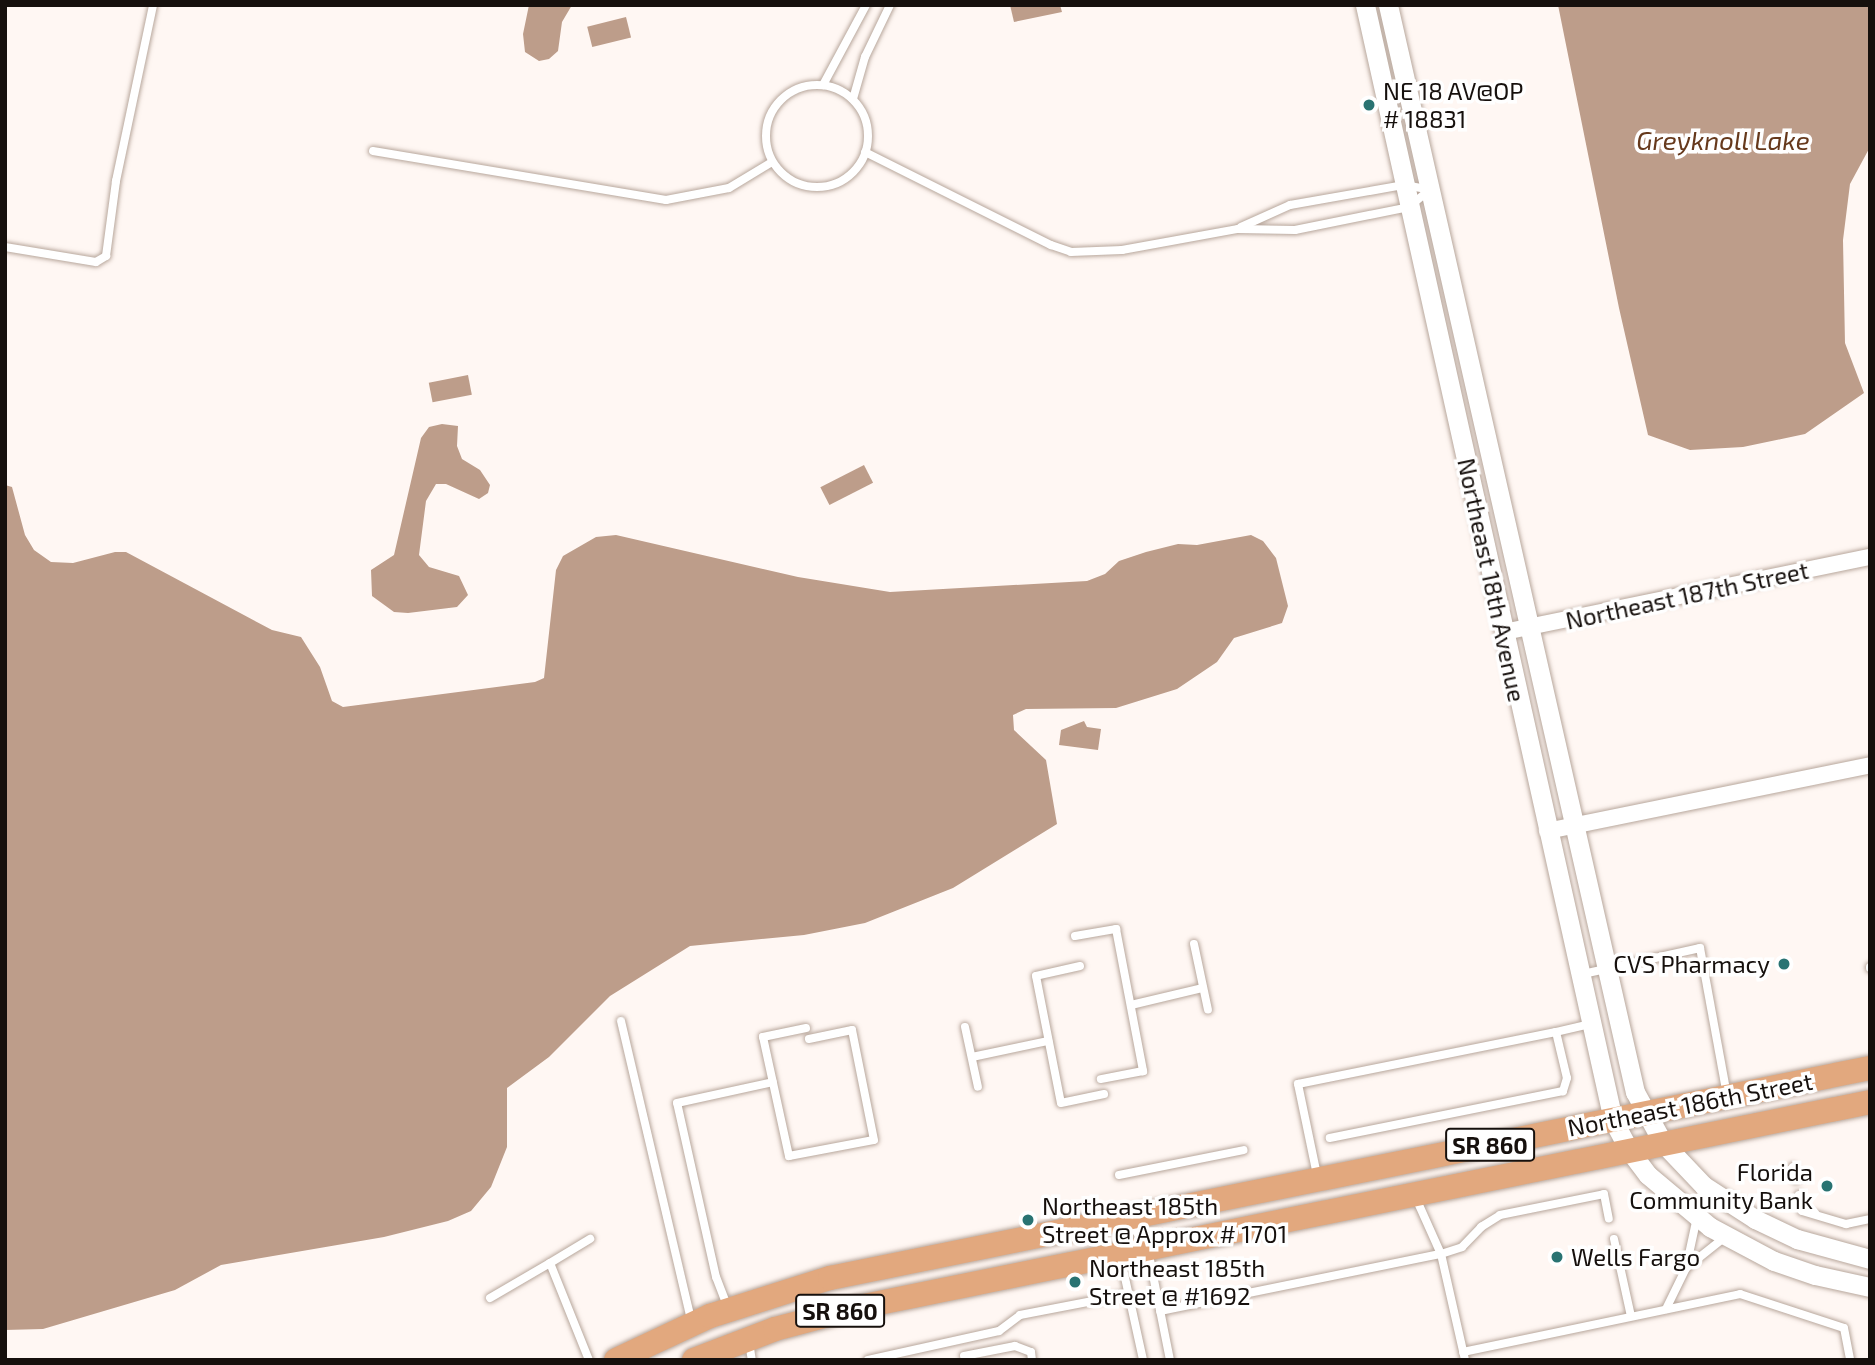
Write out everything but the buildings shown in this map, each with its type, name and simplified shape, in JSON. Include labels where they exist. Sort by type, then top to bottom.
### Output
[{"type":"main road","name":"Northeast 186th Street","points":[[616,1360],[692,1322],[728,1309],[780,1292],[879,1267],[1870,1068]]},
{"type":"main road","name":"Northeast 186th Street","points":[[691,1360],[750,1349],[859,1307],[1870,1102]]},
{"type":"main road","points":[[750,1349],[754,1319],[780,1292]]},
{"type":"main road","points":[[691,1360],[712,1335],[728,1309]]},
{"type":"street","name":"Northeast 18th Avenue","points":[[1365,5],[1613,1120],[1629,1150],[1648,1175],[1725,1237],[1792,1268],[1870,1287]]},
{"type":"street","name":"Northeast 18th Avenue","points":[[1388,5],[1628,1070],[1645,1113],[1663,1143],[1704,1186],[1755,1219],[1797,1238],[1870,1259]]},
{"type":"street","name":"Northeast 187th Street","points":[[1504,632],[1870,557]]},
{"type":"street","points":[[1548,831],[1870,765]]},
{"type":"lane","points":[[5,247],[96,262],[106,256],[116,181],[153,5]]},
{"type":"lane","points":[[824,85],[866,5]]},
{"type":"lane","points":[[853,99],[865,57],[890,5]]},
{"type":"lane","points":[[824,85],[853,99],[868,128],[865,152],[853,173],[840,182],[824,187],[807,187],[790,181],[772,162],[764,136],[768,119],[777,103],[790,92],[807,86],[824,85]]},
{"type":"lane","points":[[373,150],[666,200],[729,188],[772,162]]},
{"type":"lane","points":[[865,152],[1051,245],[1071,252],[1122,250],[1238,229],[1295,230],[1409,207],[1430,190]]},
{"type":"lane","points":[[1238,229],[1290,205],[1404,185],[1430,190]]},
{"type":"lane","points":[[1449,381],[1472,376]]},
{"type":"lane","points":[[1075,936],[1116,929],[1143,1071],[1101,1079]]},
{"type":"lane","points":[[1194,944],[1208,1010]]},
{"type":"lane","points":[[1580,975],[1700,948],[1728,1097]]},
{"type":"lane","points":[[1080,966],[1036,976],[1048,1041],[1060,1103],[1104,1094]]},
{"type":"lane","points":[[1130,1005],[1203,988]]},
{"type":"lane","points":[[621,1021],[692,1322]]},
{"type":"lane","points":[[1318,1178],[1298,1084],[1590,1024]]},
{"type":"lane","points":[[965,1027],[978,1087]]},
{"type":"lane","points":[[806,1028],[762,1037],[789,1156],[874,1140],[852,1030],[809,1039]]},
{"type":"lane","points":[[1330,1138],[1563,1091],[1567,1077],[1556,1032]]},
{"type":"lane","points":[[972,1056],[1048,1041]]},
{"type":"lane","points":[[728,1309],[716,1277],[677,1104],[772,1082]]},
{"type":"lane","points":[[1118,1175],[1244,1150]]},
{"type":"lane","points":[[1793,1167],[1796,1180]]},
{"type":"lane","points":[[1415,1194],[1441,1254],[1464,1356],[1740,1294],[1844,1328],[1850,1360]]},
{"type":"lane","points":[[1160,1311],[1441,1254],[1462,1247],[1500,1215],[1604,1194],[1609,1219]]},
{"type":"lane","points":[[1799,1195],[1802,1211],[1846,1224],[1870,1219]]},
{"type":"lane","points":[[1126,1217],[1147,1250],[1170,1360]]},
{"type":"lane","points":[[1126,1217],[1120,1255],[1143,1360]]},
{"type":"lane","points":[[1666,1309],[1686,1268],[1697,1217]]},
{"type":"lane","points":[[1686,1268],[1725,1237]]},
{"type":"lane","points":[[490,1298],[590,1239]]},
{"type":"lane","points":[[1614,1239],[1631,1317]]},
{"type":"lane","points":[[550,1263],[589,1360]]},
{"type":"lane","points":[[867,1360],[999,1331],[1020,1315],[1129,1294]]},
{"type":"lane","points":[[964,1356],[1015,1346],[1031,1352],[1032,1360]]},
{"type":"water","points":[[529,5],[572,5],[562,22],[558,51],[549,59],[539,61],[525,52],[523,34]]},
{"type":"water","points":[[1010,5],[1060,5],[1062,12],[1014,22]]},
{"type":"water","name":"Greyknoll Lake","points":[[1558,5],[1870,5],[1870,147],[1850,184],[1843,240],[1845,343],[1864,393],[1805,434],[1743,447],[1690,450],[1648,435],[1619,308]]},
{"type":"water","points":[[626,17],[631,37],[592,47],[587,27]]},
{"type":"water","points":[[468,375],[472,395],[433,402],[429,383]]},
{"type":"water","points":[[442,424],[458,426],[457,446],[462,459],[480,470],[490,485],[488,493],[479,499],[446,484],[436,484],[426,501],[419,555],[429,567],[459,576],[468,595],[457,607],[408,613],[394,612],[372,596],[371,570],[394,555],[421,438],[429,427]]},
{"type":"water","points":[[864,465],[873,483],[829,505],[820,487]]},
{"type":"water","points":[[5,485],[12,487],[25,535],[34,550],[51,562],[73,563],[115,552],[126,552],[272,630],[301,637],[320,667],[332,701],[343,707],[535,682],[544,678],[556,570],[563,556],[596,537],[616,535],[798,577],[890,592],[1087,581],[1105,574],[1119,561],[1146,552],[1178,544],[1197,545],[1251,535],[1263,541],[1276,558],[1288,606],[1282,623],[1234,638],[1217,662],[1177,689],[1116,708],[1026,709],[1013,715],[1014,730],[1046,760],[1057,824],[953,888],[865,923],[804,935],[690,946],[610,996],[549,1057],[507,1088],[507,1147],[491,1187],[471,1211],[448,1221],[384,1237],[221,1265],[175,1290],[43,1329],[5,1330]]},
{"type":"water","points":[[1084,721],[1087,727],[1101,729],[1098,750],[1059,745],[1061,730]]},
{"type":"place","name":"NE 18 AV@OP # 18831","points":[[1369,105]]},
{"type":"place","name":"CVS Pharmacy","points":[[1784,964]]},
{"type":"place","name":"Florida Community Bank","points":[[1827,1186]]},
{"type":"place","name":"Northeast 185th Street @ Approx # 1701","points":[[1028,1220]]},
{"type":"place","name":"Wells Fargo","points":[[1557,1257]]},
{"type":"place","name":"Northeast 185th Street @ #1692","points":[[1075,1282]]}]
